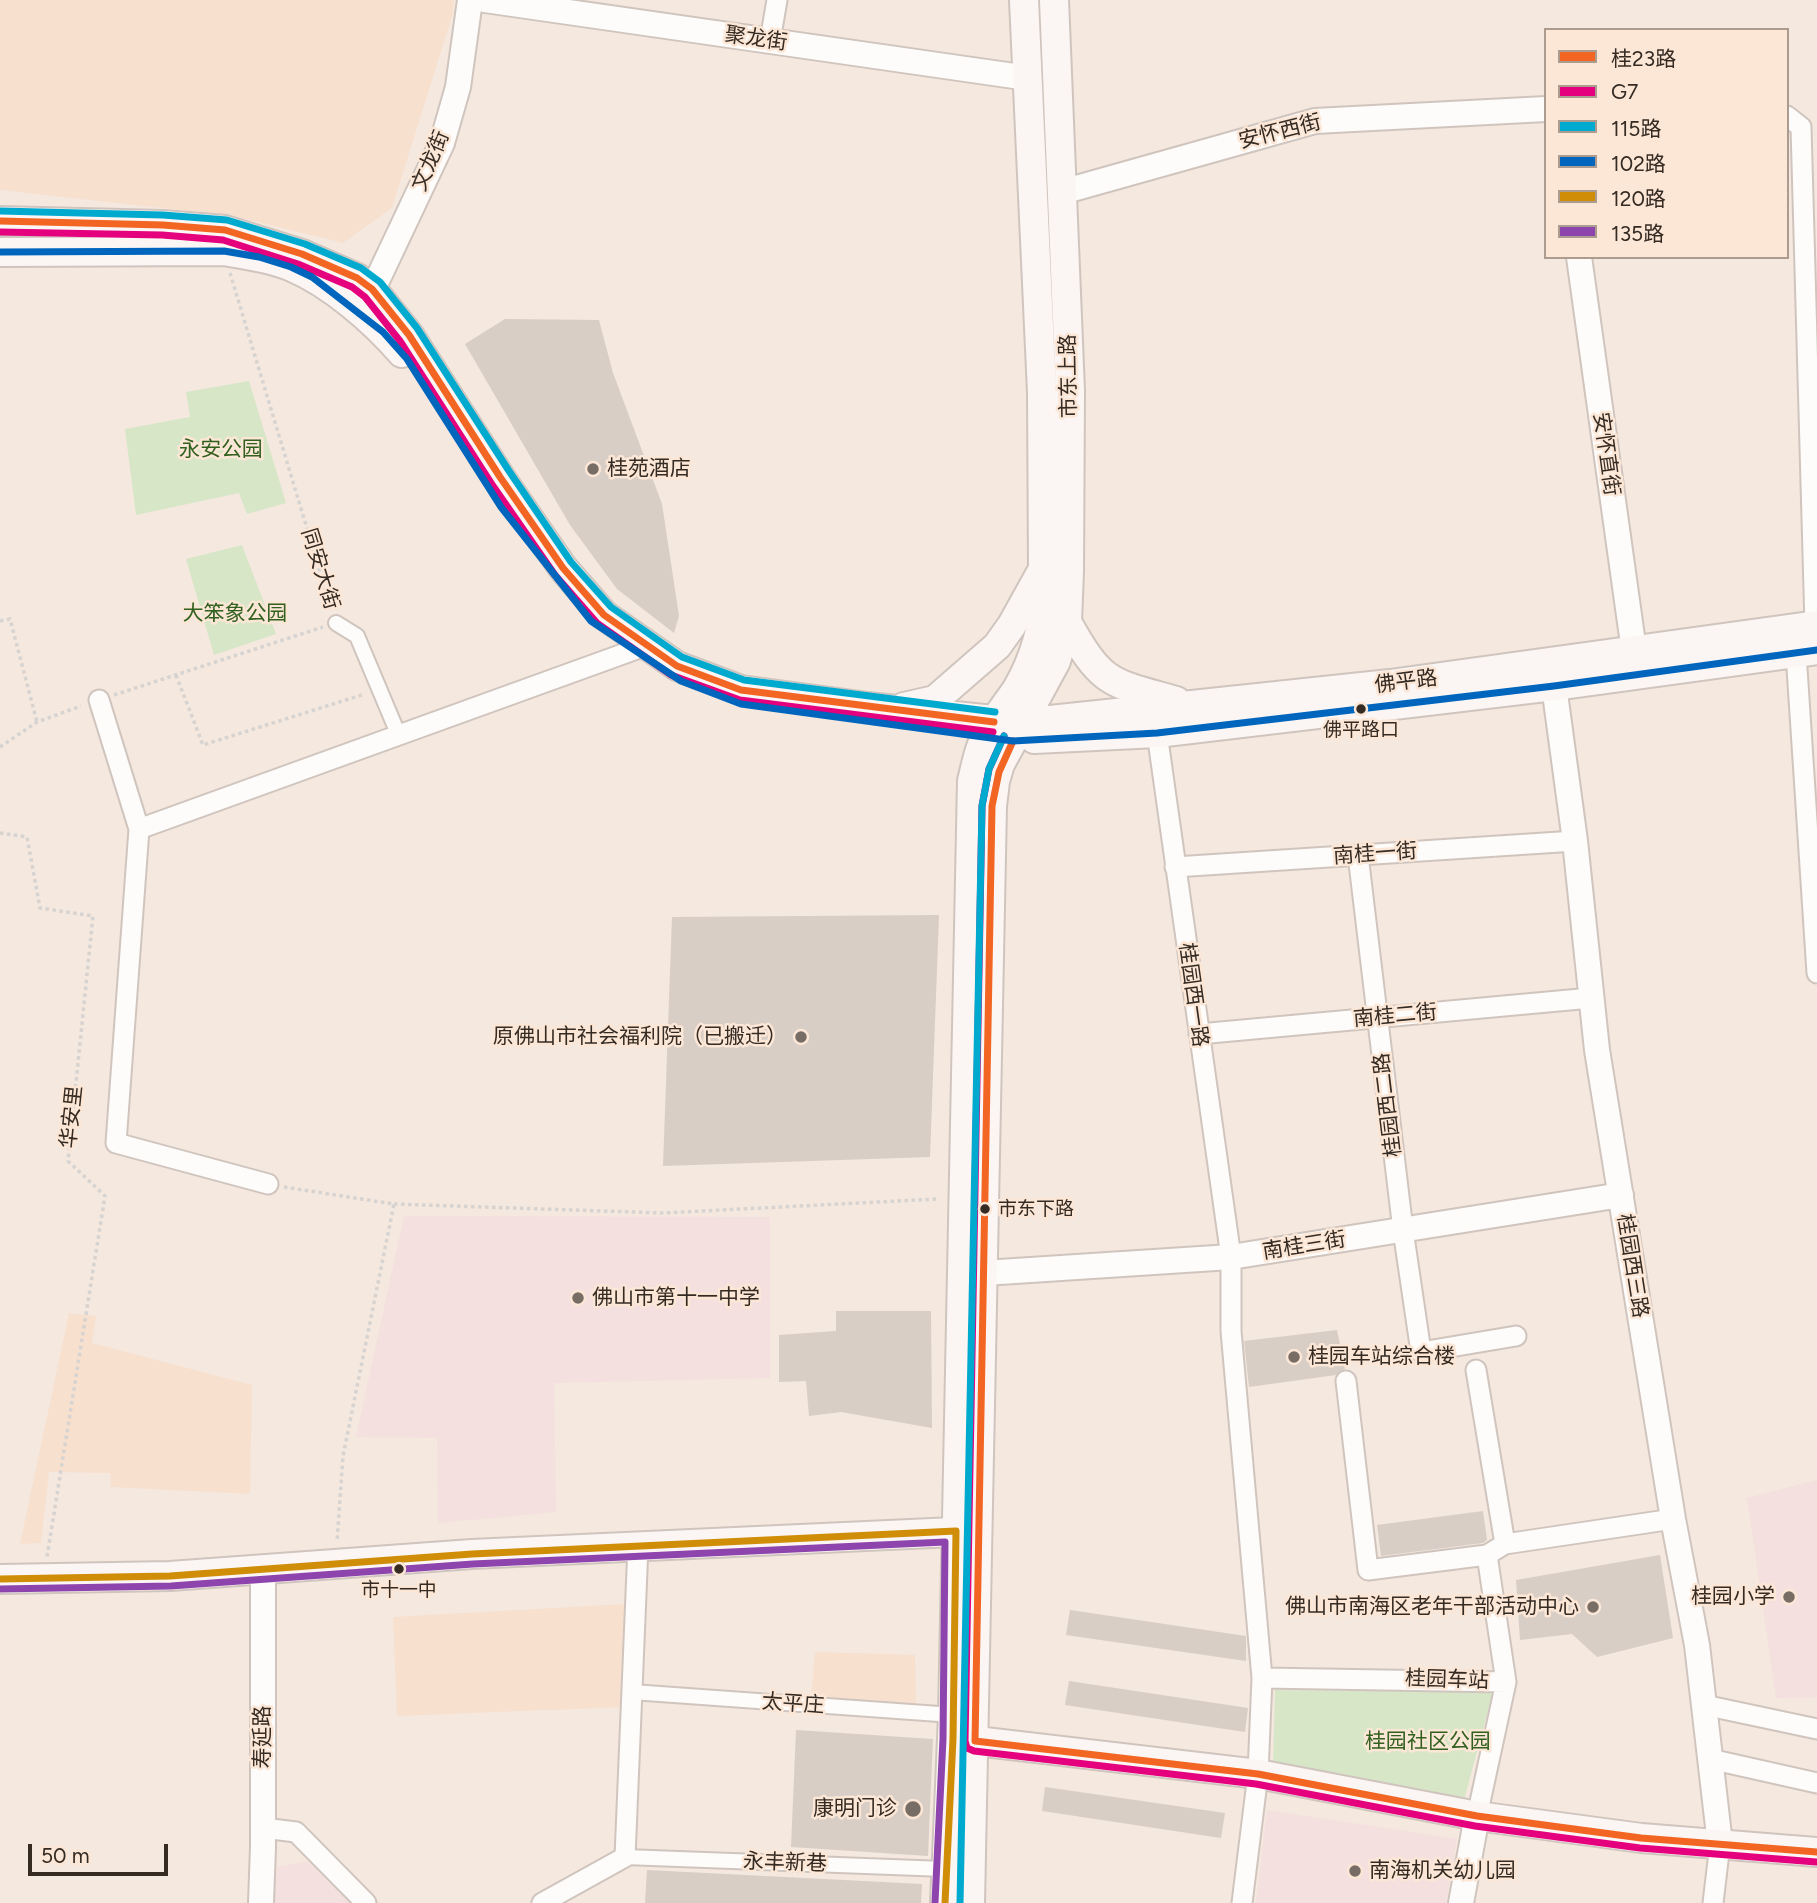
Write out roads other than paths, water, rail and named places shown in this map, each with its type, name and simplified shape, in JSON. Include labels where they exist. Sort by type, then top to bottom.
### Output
[{"type":"main road","name":"市东上路","points":[[1004,730],[1017,688],[1042,627],[1046,591],[1043,569],[1042,392],[1024,0]]},
{"type":"main road","name":"市东上路","points":[[1004,730],[1044,687],[1056,660],[1067,622],[1070,391],[1054,0]]},
{"type":"main road","points":[[0,221],[163,225],[225,230],[302,254],[357,278],[383,331],[407,359],[501,507],[591,621],[681,681],[741,704],[1004,730]]},
{"type":"main road","points":[[0,252],[223,251],[259,257],[291,267],[367,301],[409,335],[500,477],[563,568],[604,615],[677,666],[741,690],[891,710],[1004,730]]},
{"type":"main road","points":[[891,710],[936,700],[968,674],[997,646],[1012,625],[1043,569]]},
{"type":"main road","points":[[1067,622],[1087,657],[1101,674],[1118,685],[1192,705]]},
{"type":"main road","name":"佛平路","points":[[1004,730],[1192,705],[1390,684],[1634,651],[1811,638]]},
{"type":"main road","name":"佛平路","points":[[1004,730],[1157,733],[1554,686],[1811,638]]},
{"type":"main road","points":[[945,1903],[960,1732],[968,1531],[984,1273],[992,806],[1004,730]]},
{"type":"main road","points":[[968,1531],[970,804],[972,781],[1004,730]]},
{"type":"main road","points":[[0,1579],[170,1576],[472,1554],[968,1531]]},
{"type":"main road","points":[[960,1732],[1258,1774],[1477,1816],[1641,1838],[1817,1852]]},
{"type":"main road","points":[[960,1732],[970,1903]]},
{"type":"street","name":"文龙街","points":[[367,301],[442,143],[458,88],[470,0]]},
{"type":"street","name":"聚龙街","points":[[485,0],[1028,78]]},
{"type":"street","points":[[770,41],[777,0]]},
{"type":"street","name":"安怀西街","points":[[1062,192],[1315,121],[1544,109]]},
{"type":"street","points":[[1794,122],[1810,250],[1811,638],[1817,973]]},
{"type":"street","name":"安怀直街","points":[[1579,259],[1634,651]]},
{"type":"street","points":[[336,622],[357,636],[399,736]]},
{"type":"street","points":[[139,829],[634,650]]},
{"type":"street","name":"桂园西三路","points":[[1554,686],[1575,841],[1597,1050],[1673,1519],[1697,1645],[1720,1844]]},
{"type":"street","points":[[99,700],[139,829],[116,1143],[268,1184]]},
{"type":"street","name":"桂园西一路","points":[[1157,733],[1231,1257],[1231,1331],[1262,1678],[1258,1774],[1241,1903]]},
{"type":"street","name":"南桂一街","points":[[1175,867],[1575,841]]},
{"type":"street","name":"桂园西二路","points":[[1358,855],[1403,1230],[1421,1352],[1516,1336]]},
{"type":"street","name":"南桂二街","points":[[1199,1034],[1591,998]]},
{"type":"street","name":"南桂三街","points":[[984,1273],[1231,1257],[1621,1195]]},
{"type":"street","points":[[1476,1370],[1505,1544]]},
{"type":"street","points":[[1346,1381],[1368,1570],[1487,1555],[1505,1544],[1673,1519]]},
{"type":"street","points":[[542,1903],[625,1857],[638,1546]]},
{"type":"street","points":[[1461,1903],[1506,1682],[1487,1555]]},
{"type":"street","name":"寿延路","points":[[261,1903],[263,1571]]},
{"type":"street","name":"桂园车站","points":[[1262,1678],[1506,1682]]},
{"type":"street","name":"太平庄","points":[[632,1692],[960,1732]]},
{"type":"street","points":[[1704,1705],[1817,1729]]},
{"type":"street","points":[[1710,1759],[1817,1783]]},
{"type":"street","points":[[263,1828],[296,1832],[366,1903]]},
{"type":"street","points":[[1713,1903],[1720,1844]]},
{"type":"street","name":"永丰新巷","points":[[625,1857],[946,1869]]},
{"type":"place","name":"桂苑酒店","points":[[593,469]]},
{"type":"place","name":"佛平路口","points":[[1361,709]]},
{"type":"place","name":"原佛山市社会福利院（已搬迁）","points":[[801,1037]]},
{"type":"place","name":"市东下路","points":[[985,1209]]},
{"type":"place","name":"佛山市第十一中学","points":[[578,1298]]},
{"type":"place","name":"桂园车站综合楼","points":[[1294,1357]]},
{"type":"place","name":"市十一中","points":[[399,1569]]},
{"type":"place","name":"桂园小学","points":[[1789,1597]]},
{"type":"place","name":"佛山市南海区老年干部活动中心","points":[[1593,1607]]},
{"type":"place","name":"康明门诊","points":[[913,1809]]},
{"type":"place","name":"南海机关幼儿园","points":[[1355,1871]]},
{"type":"park label","name":"永安公园","points":[[221,450]]},
{"type":"park label","name":"大笨象公园","points":[[235,614]]},
{"type":"park label","name":"桂园社区公园","points":[[1428,1742]]}]
